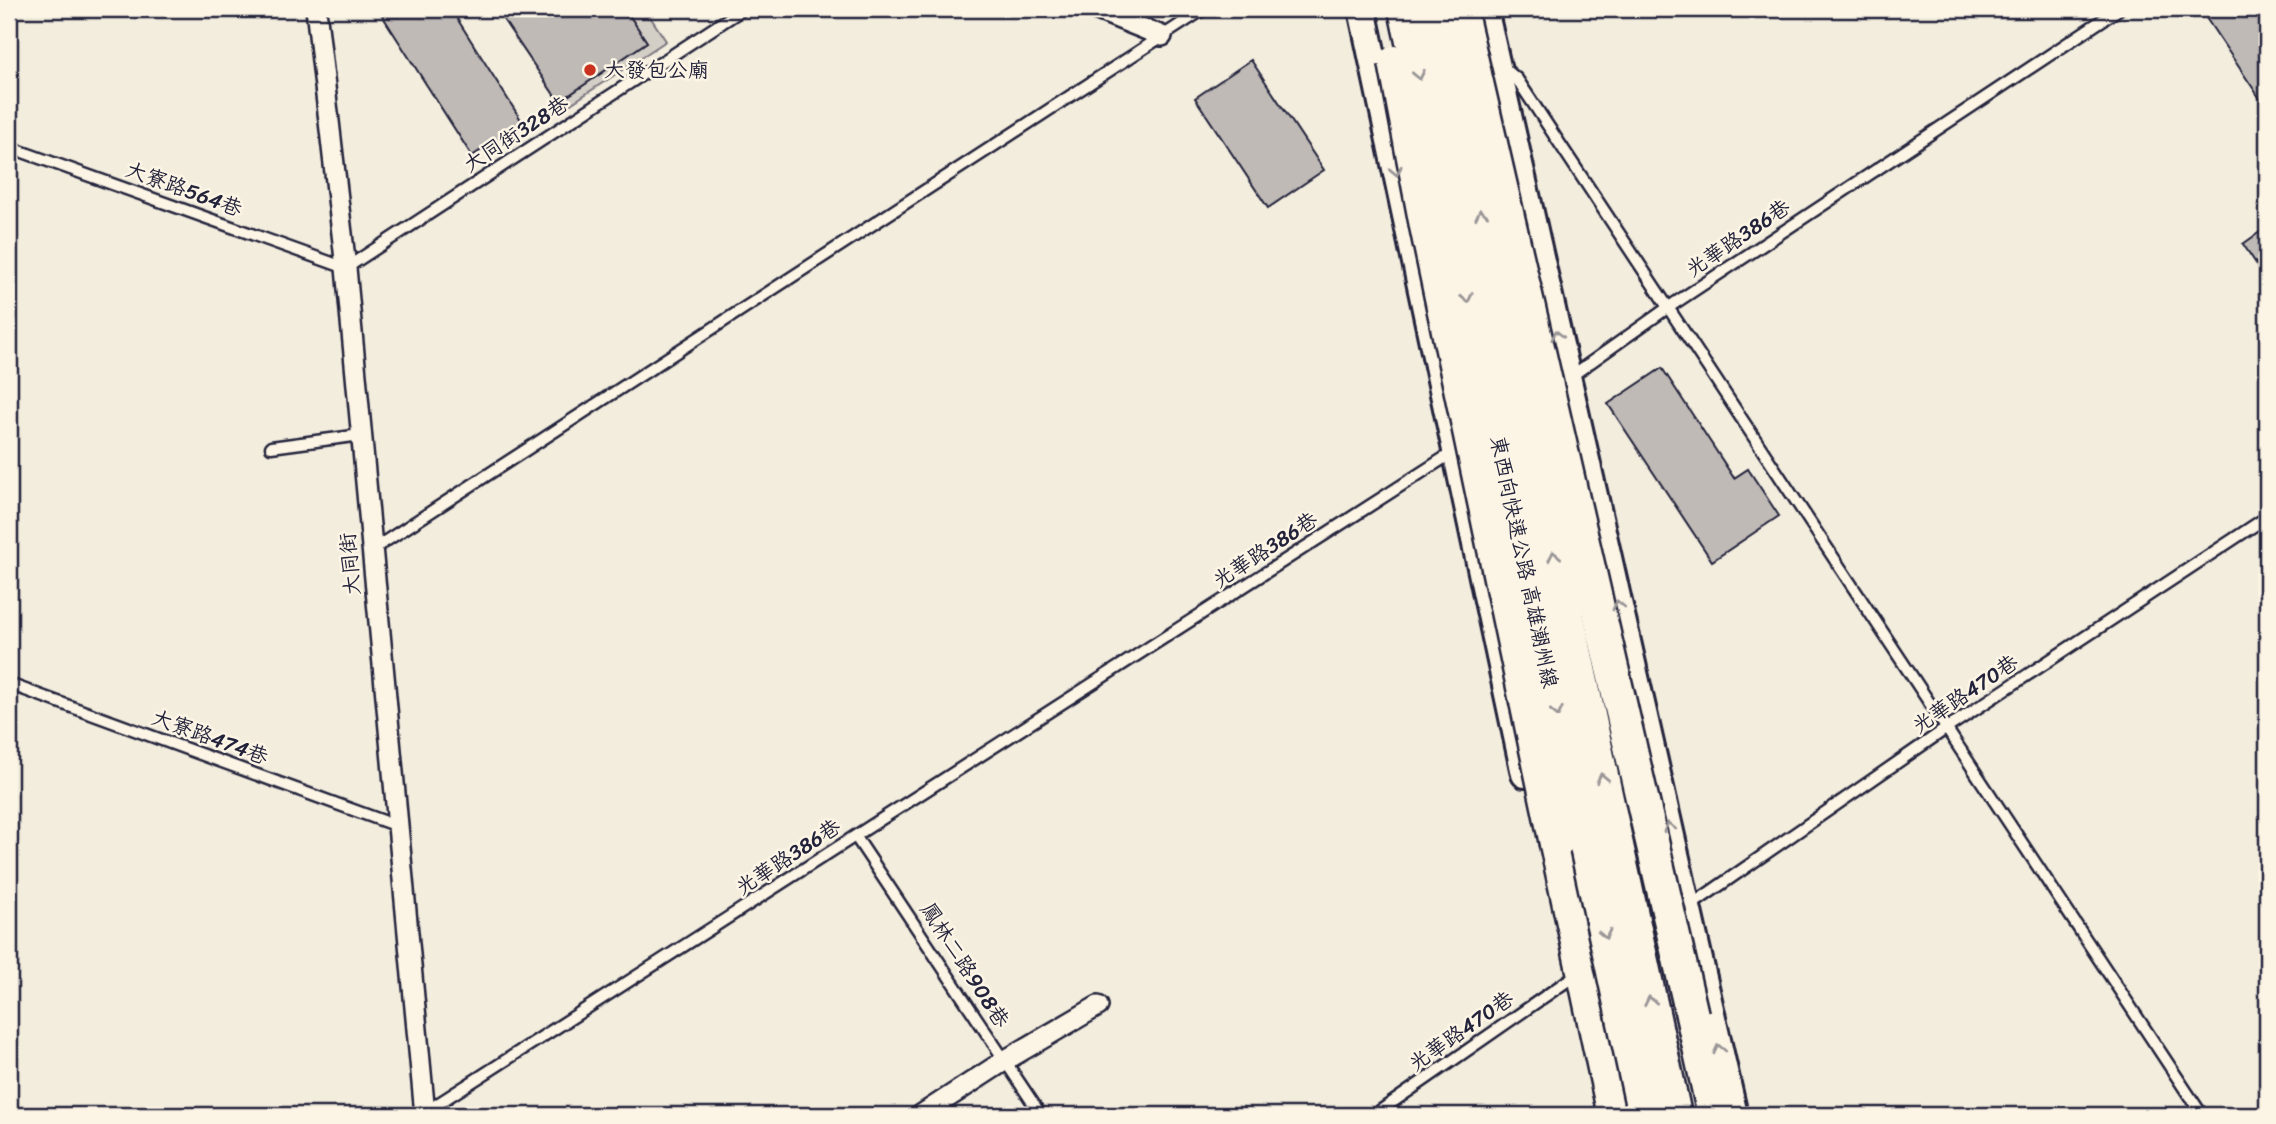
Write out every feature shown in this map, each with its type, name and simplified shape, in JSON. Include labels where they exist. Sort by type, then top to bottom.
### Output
[{"type":"highway","points":[[1387,9],[1426,226],[1614,1115]]},
{"type":"highway","name":"東西向快速公路 高雄潮州線","points":[[1405,9],[1644,1115]]},
{"type":"highway","name":"東西向快速公路 高雄潮州線","points":[[1437,9],[1675,1115]]},
{"type":"highway","points":[[1460,9],[1714,1115]]},
{"type":"main road","points":[[1362,9],[1599,1115]]},
{"type":"main road","points":[[1484,9],[1734,1115]]},
{"type":"street","name":"大同街","points":[[316,9],[346,268],[424,1114]]},
{"type":"street","points":[[1095,9],[1162,36]]},
{"type":"street","points":[[921,1115],[1004,1061],[1098,1006]]},
{"type":"lane","name":"大同街328巷","points":[[346,268],[743,9]]},
{"type":"lane","points":[[372,551],[1203,9]]},
{"type":"lane","points":[[1387,9],[1496,61],[1517,79],[1666,309],[2202,1115]]},
{"type":"lane","name":"光華路386巷","points":[[1489,429],[2119,9]]},
{"type":"lane","name":"大寮路564巷","points":[[9,147],[346,268]]},
{"type":"lane","points":[[271,447],[361,435]]},
{"type":"lane","name":"光華路386巷","points":[[424,1114],[1478,437]]},
{"type":"lane","name":"光華路470巷","points":[[1687,908],[1947,728],[2267,517]]},
{"type":"lane","name":"大寮路474巷","points":[[9,684],[397,826]]},
{"type":"lane","name":"鳳林二路908巷","points":[[856,836],[1041,1115]]},
{"type":"lane","name":"光華路470巷","points":[[1374,1115],[1570,979]]},
{"type":"shaded area","points":[[625,9],[645,9],[666,41],[563,109],[559,102],[647,42]]},
{"type":"building","points":[[378,9],[451,9],[523,123],[472,156]]},
{"type":"building","name":"大發包公廟","points":[[496,9],[625,9],[647,42],[559,102]]},
{"type":"building","points":[[2200,9],[2267,9],[2267,109]]},
{"type":"building","points":[[1251,60],[1324,170],[1268,208],[1195,98]]},
{"type":"building","points":[[2267,227],[2267,280],[2243,244]]},
{"type":"building","points":[[1662,368],[1734,478],[1748,469],[1779,516],[1712,561],[1608,404]]},
{"type":"place","name":"大發包公廟","points":[[590,70]]}]
